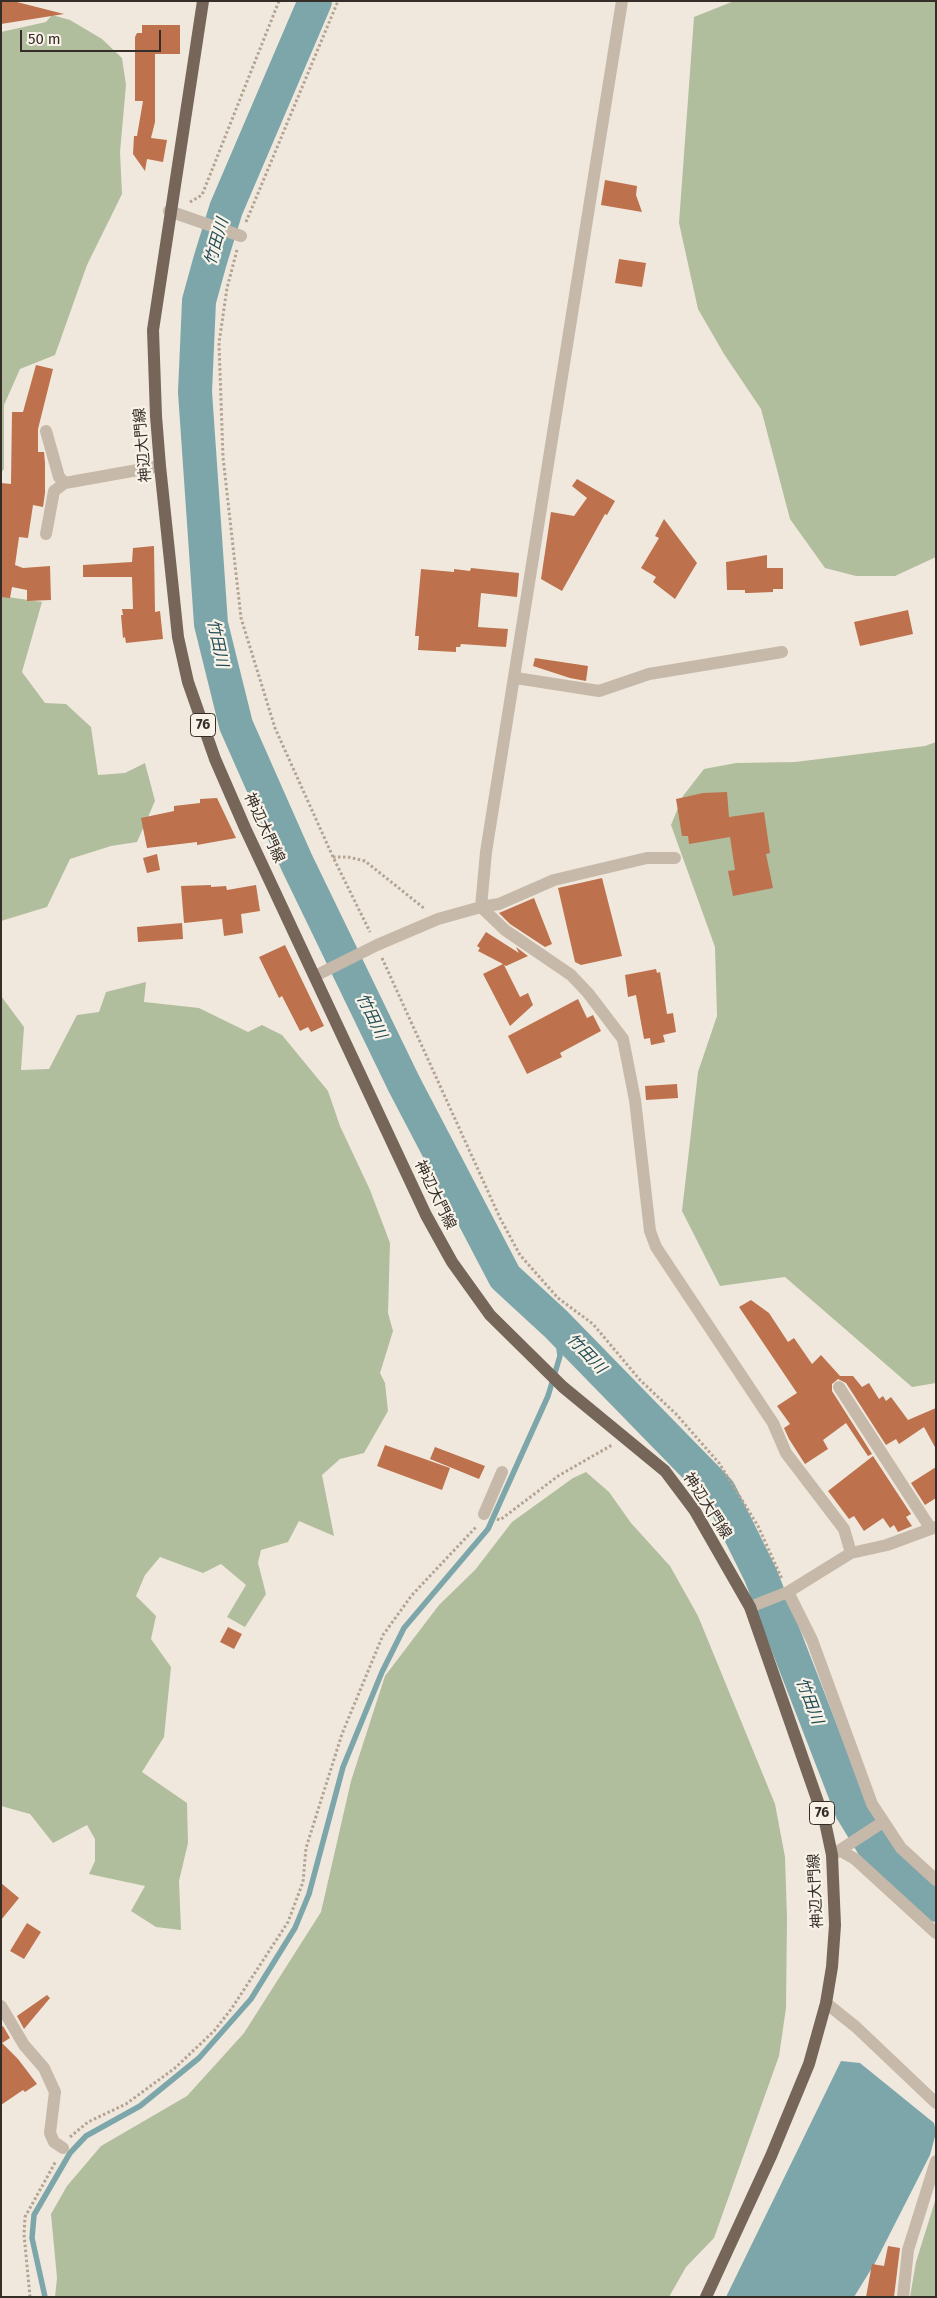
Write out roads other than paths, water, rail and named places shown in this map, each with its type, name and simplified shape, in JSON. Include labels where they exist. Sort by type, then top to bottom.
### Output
[{"type":"main road","name":"神辺大門線","points":[[203,1],[169,212],[153,330],[160,466],[178,637],[188,682],[222,776],[426,1216],[452,1262],[490,1314],[563,1387],[665,1471],[695,1511],[755,1605],[825,1822],[841,1850],[832,1967],[826,2003],[809,2064],[771,2156],[706,2297]]},
{"type":"street","points":[[481,907],[486,852],[516,678],[539,514],[589,216],[622,1]]},
{"type":"street","points":[[169,212],[237,235]]},
{"type":"street","points":[[46,431],[59,476],[65,483]]},
{"type":"street","points":[[46,534],[54,491],[65,483],[160,466]]},
{"type":"street","points":[[516,678],[599,691],[650,674],[782,652]]},
{"type":"street","points":[[315,976],[374,946],[438,919],[499,904],[554,880],[647,858],[675,858]]},
{"type":"street","points":[[481,907],[505,930],[571,975],[588,993],[623,1039],[636,1100],[650,1231],[656,1247],[772,1423],[786,1453],[844,1529],[851,1553]]},
{"type":"street","points":[[755,1605],[786,1593],[851,1553],[887,1546],[933,1528],[840,1387]]},
{"type":"street","points":[[484,1514],[502,1472]]},
{"type":"street","points":[[786,1593],[812,1640],[881,1824],[901,1848],[936,1880]]},
{"type":"street","points":[[881,1824],[841,1850],[854,1859],[936,1932]]},
{"type":"street","points":[[826,2003],[856,2027],[936,2103]]},
{"type":"street","points":[[1,2006],[24,2045],[44,2068],[54,2092],[50,2133],[54,2142],[63,2148]]},
{"type":"street","points":[[903,2297],[908,2250],[936,2161]]},
{"type":"water","points":[[841,2061],[860,2063],[934,2123],[936,2133],[930,2155],[875,2263],[854,2297],[726,2297]]},
{"type":"waterway","name":"竹田川","points":[[315,1],[226,209],[199,301],[195,392],[211,624],[236,725],[297,863],[404,1084],[505,1277],[556,1324],[719,1491],[761,1576],[852,1811],[877,1852],[936,1905]]},
{"type":"waterway","points":[[45,2297],[32,2238],[34,2215],[70,2153],[86,2136],[140,2106],[199,2058],[251,1999],[295,1928],[309,1894],[343,1767],[382,1672],[404,1628],[488,1529],[548,1396],[560,1356],[556,1324]]}]
